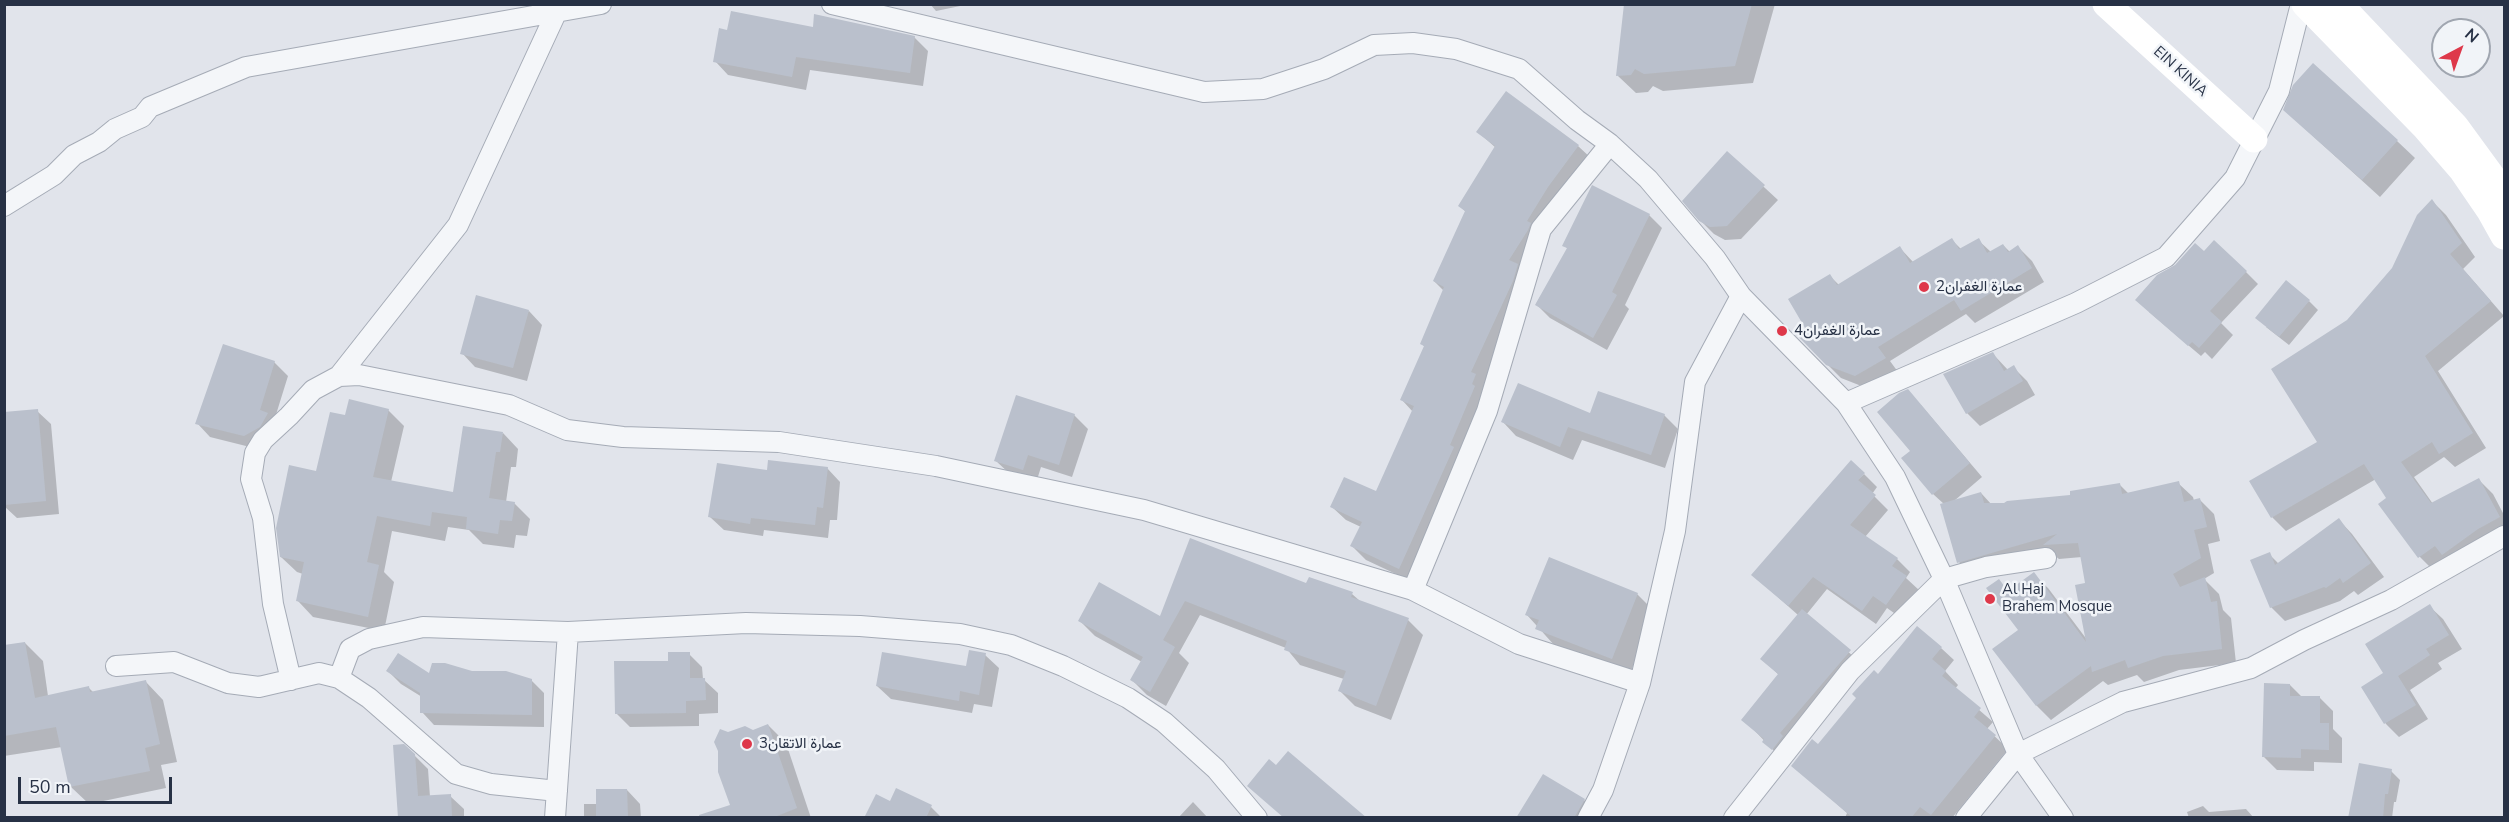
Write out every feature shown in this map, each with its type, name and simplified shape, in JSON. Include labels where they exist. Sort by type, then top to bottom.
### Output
[{"type":"main road","name":"EIN KINIA","points":[[2106,4],[2254,139]]},
{"type":"main road","points":[[2305,4],[2424,126],[2462,170],[2505,236]]},
{"type":"main road","points":[[2339,4],[2455,126],[2505,193]]},
{"type":"street","points":[[4,206],[54,175],[74,154],[99,142],[115,129],[142,117],[150,107],[246,67],[601,4]]},
{"type":"street","points":[[832,4],[1204,92],[1263,89],[1324,69],[1374,45],[1413,43],[1456,49],[1520,69],[1648,179],[1715,258],[1742,296],[1846,403],[1895,477],[1944,579],[2018,754],[2063,818]]},
{"type":"street","points":[[1846,403],[2076,303],[2166,257],[2235,178],[2279,91],[2301,4]]},
{"type":"street","points":[[291,680],[273,604],[263,518],[251,479],[255,453],[263,440],[289,417],[313,390],[339,376],[458,225],[557,11]]},
{"type":"street","points":[[1413,590],[1487,411],[1541,230],[1610,144]]},
{"type":"street","points":[[1587,818],[1602,790],[1641,683],[1675,531],[1695,382],[1742,296]]},
{"type":"street","points":[[339,376],[359,375],[399,381],[509,405],[567,430],[623,437],[779,442],[936,466],[1143,510],[1413,590],[1520,644],[1641,683]]},
{"type":"street","points":[[1966,818],[2018,754],[2123,702],[2252,668],[2304,640],[2391,600],[2505,537]]},
{"type":"street","points":[[1734,818],[1850,671],[1944,579],[1986,567],[2046,558]]},
{"type":"street","points":[[339,678],[350,649],[369,639],[423,627],[568,632],[746,623],[860,626],[960,634],[1011,645],[1063,666],[1128,698],[1164,722],[1216,769],[1257,818]]},
{"type":"street","points":[[555,818],[568,632]]},
{"type":"street","points":[[116,666],[147,662],[174,662],[228,683],[259,687],[319,673],[339,678],[369,698],[456,774],[491,784],[556,791]]},
{"type":"building","points":[[1624,4],[1752,4],[1735,66],[1644,74],[1635,69],[1631,75],[1616,76]]},
{"type":"building","points":[[731,11],[813,27],[814,14],[915,36],[910,73],[796,57],[792,77],[713,62],[719,28],[727,30]]},
{"type":"building","points":[[2313,63],[2398,140],[2362,180],[2283,110],[2293,85]]},
{"type":"building","points":[[1506,91],[1579,145],[1548,187],[1527,221],[1531,223],[1528,230],[1509,260],[1518,264],[1513,281],[1471,372],[1476,374],[1472,384],[1475,386],[1450,445],[1454,447],[1399,569],[1350,546],[1362,522],[1330,507],[1344,477],[1376,491],[1414,406],[1400,400],[1424,346],[1420,344],[1444,287],[1433,281],[1465,211],[1458,206],[1495,146],[1476,132]]},
{"type":"building","points":[[1727,151],[1765,185],[1727,226],[1710,227],[1699,221],[1682,201]]},
{"type":"building","points":[[1592,185],[1650,214],[1612,292],[1617,295],[1593,338],[1535,305],[1567,248],[1562,246]]},
{"type":"building","points":[[2432,199],[2462,243],[2450,254],[2491,301],[2425,356],[2473,433],[2439,454],[2432,442],[2401,462],[2431,503],[2479,478],[2500,517],[2478,529],[2442,555],[2435,546],[2418,558],[2378,504],[2386,498],[2364,464],[2271,518],[2249,481],[2317,442],[2271,369],[2347,320],[2392,268],[2417,215]]},
{"type":"building","points":[[1952,238],[1959,249],[1979,238],[1987,253],[2003,244],[2008,252],[2018,245],[2032,268],[1961,311],[1954,300],[1878,347],[1886,358],[1855,376],[1826,365],[1796,334],[1805,328],[1788,299],[1830,274],[1837,285],[1900,246],[1910,263]]},
{"type":"building","points":[[2214,240],[2247,271],[2210,311],[2222,322],[2199,348],[2192,342],[2188,346],[2135,300],[2157,275],[2175,265],[2195,243],[2204,251]]},
{"type":"building","points":[[2286,280],[2310,300],[2279,337],[2255,318]]},
{"type":"building","points":[[476,295],[529,310],[513,368],[460,354]]},
{"type":"building","points":[[223,344],[275,361],[260,410],[268,413],[260,427],[244,436],[195,424]]},
{"type":"building","points":[[1993,352],[2004,371],[2014,365],[2023,381],[1966,414],[1943,374]]},
{"type":"building","points":[[1518,383],[1590,413],[1598,391],[1665,414],[1651,455],[1568,427],[1560,447],[1501,422]]},
{"type":"building","points":[[1908,389],[1970,463],[1932,495],[1901,458],[1910,451],[1877,412],[1899,393]]},
{"type":"building","points":[[1016,395],[1075,414],[1059,465],[1028,455],[1023,470],[994,461]]},
{"type":"building","points":[[349,399],[389,409],[373,477],[453,492],[463,426],[503,432],[500,452],[496,452],[489,498],[515,502],[512,521],[500,520],[498,534],[466,529],[467,517],[432,512],[430,526],[377,516],[367,562],[379,565],[368,617],[296,601],[304,562],[280,557],[276,528],[289,465],[316,471],[330,412],[345,415]]},
{"type":"building","points":[[38,409],[46,501],[4,505],[4,412]]},
{"type":"building","points":[[768,460],[828,467],[823,508],[817,507],[815,525],[751,518],[750,524],[708,517],[717,463],[767,470]]},
{"type":"building","points":[[1851,460],[1865,473],[1858,480],[1876,495],[1850,525],[1898,558],[1892,566],[1907,576],[1886,605],[1873,596],[1862,611],[1813,577],[1788,606],[1751,575]]},
{"type":"building","points":[[2179,481],[2184,502],[2200,498],[2207,527],[2194,530],[2201,558],[2173,574],[2180,587],[2205,577],[2211,602],[2217,601],[2222,649],[2163,656],[2128,668],[2125,660],[2092,672],[2091,666],[2036,706],[1992,649],[2018,630],[1986,588],[1999,579],[2008,591],[2034,572],[2086,642],[2075,585],[2085,583],[2078,543],[2043,545],[2057,534],[1957,563],[1940,504],[1981,492],[1984,503],[2004,503],[2070,495],[2070,491],[2120,483],[2122,494]]},
{"type":"building","points":[[2339,518],[2371,563],[2343,583],[2340,578],[2326,588],[2270,608],[2250,560],[2270,552],[2275,565]]},
{"type":"building","points":[[1190,538],[1306,583],[1309,577],[1353,592],[1351,597],[1409,618],[1376,706],[1338,691],[1346,671],[1284,650],[1287,641],[1185,601],[1163,640],[1175,647],[1150,692],[1130,680],[1143,657],[1078,621],[1099,582],[1160,616]]},
{"type":"building","points":[[1549,557],[1638,593],[1612,659],[1535,629],[1539,620],[1525,615]]},
{"type":"building","points":[[2430,604],[2449,635],[2426,649],[2430,655],[2398,676],[2416,705],[2384,724],[2361,687],[2383,673],[2365,644]]},
{"type":"building","points":[[1802,609],[1851,650],[1780,733],[1783,736],[1772,750],[1762,742],[1764,739],[1741,720],[1778,674],[1760,659]]},
{"type":"building","points":[[1917,626],[1942,647],[1932,659],[1946,671],[1942,676],[1981,708],[1974,717],[1996,735],[1931,815],[1920,807],[1911,818],[1853,818],[1791,766],[1812,739],[1818,744],[1856,698],[1852,694],[1874,670],[1878,674]]},
{"type":"building","points":[[25,642],[35,698],[89,686],[90,692],[146,680],[160,744],[145,748],[150,771],[69,787],[56,727],[4,736],[4,645]]},
{"type":"building","points":[[969,650],[986,653],[979,695],[960,691],[959,701],[876,686],[882,652],[966,666]]},
{"type":"building","points":[[668,652],[690,652],[690,678],[705,678],[706,700],[686,701],[686,713],[615,714],[614,661],[668,661]]},
{"type":"building","points":[[398,653],[429,673],[432,663],[445,663],[472,671],[506,671],[532,679],[532,715],[420,713],[420,693],[386,671]]},
{"type":"building","points":[[2264,683],[2290,684],[2290,696],[2320,696],[2320,723],[2329,723],[2329,750],[2301,749],[2301,758],[2262,757]]},
{"type":"building","points":[[768,724],[797,808],[772,818],[700,818],[699,815],[730,805],[718,772],[718,751],[714,742],[720,729],[728,732],[745,726],[753,730]]},
{"type":"building","points":[[404,744],[415,754],[418,796],[451,794],[452,818],[398,818],[393,745]]},
{"type":"building","points":[[1288,751],[1367,818],[1284,818],[1247,786],[1269,759],[1276,765]]},
{"type":"building","points":[[2359,763],[2392,769],[2388,794],[2385,794],[2383,818],[2348,818]]},
{"type":"building","points":[[1543,774],[1585,799],[1574,818],[1516,818]]},
{"type":"building","points":[[896,788],[932,805],[926,818],[864,818],[876,794],[890,801]]},
{"type":"building","points":[[596,789],[627,789],[628,818],[596,818]]},
{"type":"place","name":"عمارة الغفران2","points":[[1924,287]]},
{"type":"place","name":"عمارة الغفران4","points":[[1782,331]]},
{"type":"place","name":"Al Haj Brahem Mosque","points":[[1990,599]]},
{"type":"place","name":"عمارة الاتقان3","points":[[747,744]]}]
